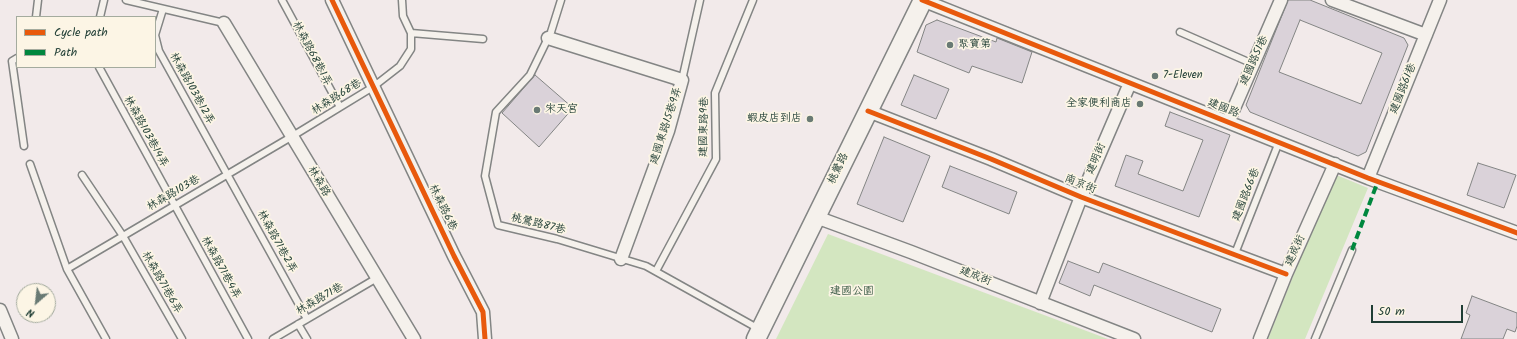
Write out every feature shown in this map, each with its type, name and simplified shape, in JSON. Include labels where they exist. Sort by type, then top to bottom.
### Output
[{"type":"main road","name":"桃鶯路","points":[[758,334],[923,0]]},
{"type":"street","points":[[332,0],[373,87]]},
{"type":"street","name":"建國路","points":[[923,0],[1368,178],[1517,233]]},
{"type":"street","name":"建國路51巷","points":[[1228,122],[1282,0]]},
{"type":"street","points":[[1332,0],[1426,35]]},
{"type":"street","name":"建國路61巷","points":[[1368,178],[1440,0]]},
{"type":"street","name":"林森路","points":[[224,23],[291,137],[414,339]]},
{"type":"street","name":"建國東路15巷9弄","points":[[548,38],[682,80],[668,131],[621,259]]},
{"type":"street","name":"建明街","points":[[1040,303],[1081,197],[1130,83]]},
{"type":"street","name":"林森路6巷","points":[[373,87],[483,312],[486,339]]},
{"type":"street","name":"南京街","points":[[868,110],[1081,197],[1234,256],[1286,274]]},
{"type":"street","name":"建成街","points":[[1260,339],[1286,274],[1335,164]]},
{"type":"street","name":"建成街","points":[[816,217],[1134,339]]},
{"type":"street","points":[[0,310],[12,339]]},
{"type":"lane","points":[[36,16],[38,0]]},
{"type":"lane","points":[[100,16],[104,0]]},
{"type":"lane","points":[[126,0],[224,23]]},
{"type":"lane","name":"林森路68巷1弄","points":[[282,0],[340,107]]},
{"type":"lane","points":[[402,0],[403,16],[411,33],[483,39]]},
{"type":"lane","points":[[548,38],[561,0]]},
{"type":"lane","points":[[682,80],[700,0]]},
{"type":"lane","name":"建國東路9巷","points":[[656,271],[716,159],[715,93],[753,0]]},
{"type":"lane","name":"林森路103巷12弄","points":[[156,32],[163,9]]},
{"type":"lane","points":[[1180,32],[1253,64]]},
{"type":"lane","name":"林森路68巷","points":[[291,137],[373,87],[400,66],[411,49],[411,33]]},
{"type":"lane","name":"桃鶯路87巷","points":[[548,38],[530,75],[496,112],[485,176],[498,225],[557,239],[646,266],[758,334]]},
{"type":"lane","name":"林森路103巷12弄","points":[[156,40],[158,51],[228,175]]},
{"type":"lane","points":[[16,59],[12,61],[24,146]]},
{"type":"lane","name":"林森路103巷14弄","points":[[100,68],[175,206]]},
{"type":"lane","name":"林森路103巷","points":[[67,269],[291,137]]},
{"type":"lane","name":"建國路66巷","points":[[1234,256],[1279,142]]},
{"type":"lane","points":[[30,164],[67,269],[106,339]]},
{"type":"lane","name":"林森路71巷6弄","points":[[82,175],[123,236],[182,339]]},
{"type":"lane","name":"林森路71巷2弄","points":[[228,175],[307,319]]},
{"type":"lane","name":"林森路71巷4弄","points":[[175,206],[248,339]]},
{"type":"lane","points":[[1315,339],[1352,250]]},
{"type":"lane","name":"林森路71巷","points":[[273,339],[377,278]]},
{"type":"lane","points":[[298,324],[307,339]]},
{"type":"green space","points":[[1334,174],[1368,188],[1305,339],[1268,339]]},
{"type":"green space","name":"建國公園","points":[[828,234],[1108,339],[776,339]]},
{"type":"building","points":[[1288,0],[1310,0],[1404,38],[1408,45],[1366,152],[1358,156],[1250,112],[1246,105]],"holes":[[[1300,20],[1382,53],[1361,104],[1279,72]]]},
{"type":"building","points":[[937,20],[996,42],[997,38],[1032,52],[1022,83],[972,66],[969,73],[917,52],[926,25]]},
{"type":"building","name":"宋天宮","points":[[535,75],[573,108],[539,147],[502,113]]},
{"type":"building","points":[[914,75],[949,89],[936,119],[901,105]]},
{"type":"building","points":[[1170,112],[1230,135],[1199,217],[1115,186],[1126,155],[1143,161],[1138,174],[1183,191],[1203,140],[1165,126]]},
{"type":"building","points":[[884,137],[930,156],[903,222],[857,204]]},
{"type":"building","points":[[1478,163],[1516,175],[1504,208],[1467,195]]},
{"type":"building","points":[[950,166],[1017,192],[1009,214],[942,187]]},
{"type":"building","points":[[1068,261],[1099,273],[1103,263],[1221,309],[1212,332],[1094,285],[1090,296],[1059,283]]},
{"type":"building","points":[[1472,296],[1517,313],[1517,326],[1515,332],[1507,329],[1503,339],[1461,339],[1470,315],[1466,313]]},
{"type":"marked path","points":[[1352,250],[1378,181]]},
{"type":"cycle path","points":[[332,0],[454,256],[483,312],[485,339]]},
{"type":"cycle path","points":[[922,0],[1368,178],[1517,233]]},
{"type":"cycle path","points":[[868,111],[991,159],[1081,197],[1286,274]]},
{"type":"place","name":"聚寶第","points":[[950,45]]},
{"type":"place","name":"7-Eleven","points":[[1155,76]]},
{"type":"place","name":"全家便利商店","points":[[1140,104]]},
{"type":"place","name":"宋天宮","points":[[537,110]]},
{"type":"place","name":"蝦皮店到店","points":[[810,119]]}]
